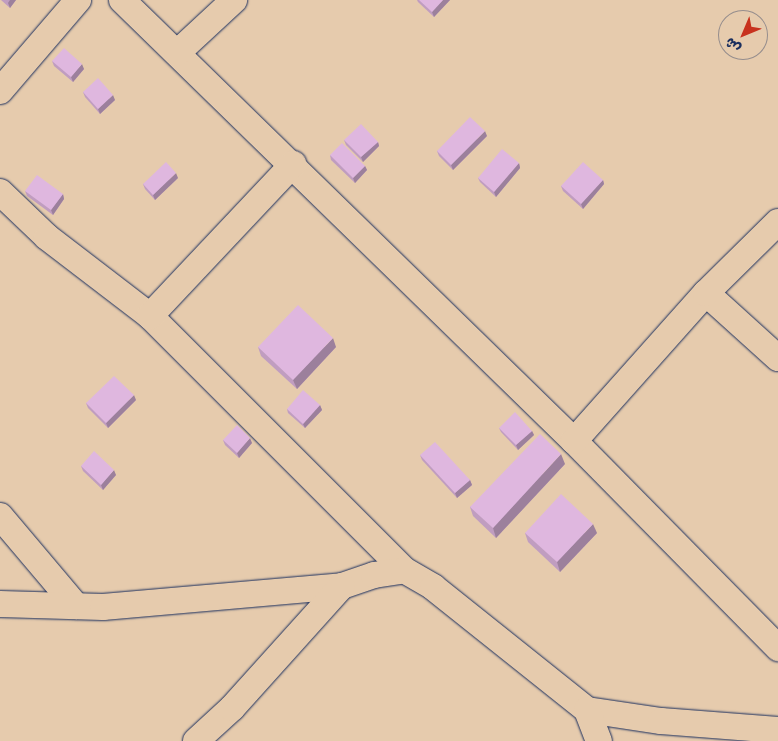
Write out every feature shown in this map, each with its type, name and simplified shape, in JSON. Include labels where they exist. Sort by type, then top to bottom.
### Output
[{"type":"street","points":[[0,91],[78,0]]},
{"type":"street","points":[[122,0],[293,164],[574,441],[778,648]]},
{"type":"street","points":[[177,53],[234,0]]},
{"type":"street","points":[[150,316],[293,164]]},
{"type":"street","points":[[0,192],[47,237],[150,316],[404,570],[433,587],[587,710],[661,721],[778,730]]},
{"type":"street","points":[[574,441],[706,293],[778,222]]},
{"type":"street","points":[[706,293],[778,358]]},
{"type":"street","points":[[0,516],[76,606]]},
{"type":"street","points":[[0,604],[103,606],[342,586],[374,575],[404,570]]},
{"type":"street","points":[[211,736],[232,708],[342,586]]},
{"type":"street","points":[[587,710],[599,741]]},
{"type":"building","points":[[419,0],[443,0],[432,12]]},
{"type":"building","points":[[64,48],[82,64],[71,77],[52,61]]},
{"type":"building","points":[[98,78],[113,95],[98,109],[83,92]]},
{"type":"building","points":[[470,117],[485,131],[451,165],[437,151]]},
{"type":"building","points":[[361,124],[378,142],[361,157],[344,140]]},
{"type":"building","points":[[342,143],[365,166],[353,178],[330,155]]},
{"type":"building","points":[[502,149],[519,163],[494,192],[478,178]]},
{"type":"building","points":[[166,162],[176,173],[153,195],[143,184]]},
{"type":"building","points":[[583,162],[603,180],[581,204],[561,186]]},
{"type":"building","points":[[37,175],[63,194],[51,210],[25,191]]},
{"type":"building","points":[[298,305],[333,338],[293,380],[258,347]]},
{"type":"building","points":[[114,376],[134,395],[106,423],[86,403]]},
{"type":"building","points":[[303,390],[320,405],[303,424],[287,409]]},
{"type":"building","points":[[515,412],[532,431],[516,445],[499,428]]},
{"type":"building","points":[[237,425],[250,438],[237,453],[223,440]]},
{"type":"building","points":[[540,434],[561,454],[493,528],[470,507]]},
{"type":"building","points":[[435,442],[470,480],[455,493],[420,455]]},
{"type":"building","points":[[94,451],[114,470],[101,485],[81,466]]},
{"type":"building","points":[[561,494],[593,524],[557,562],[525,533]]}]
